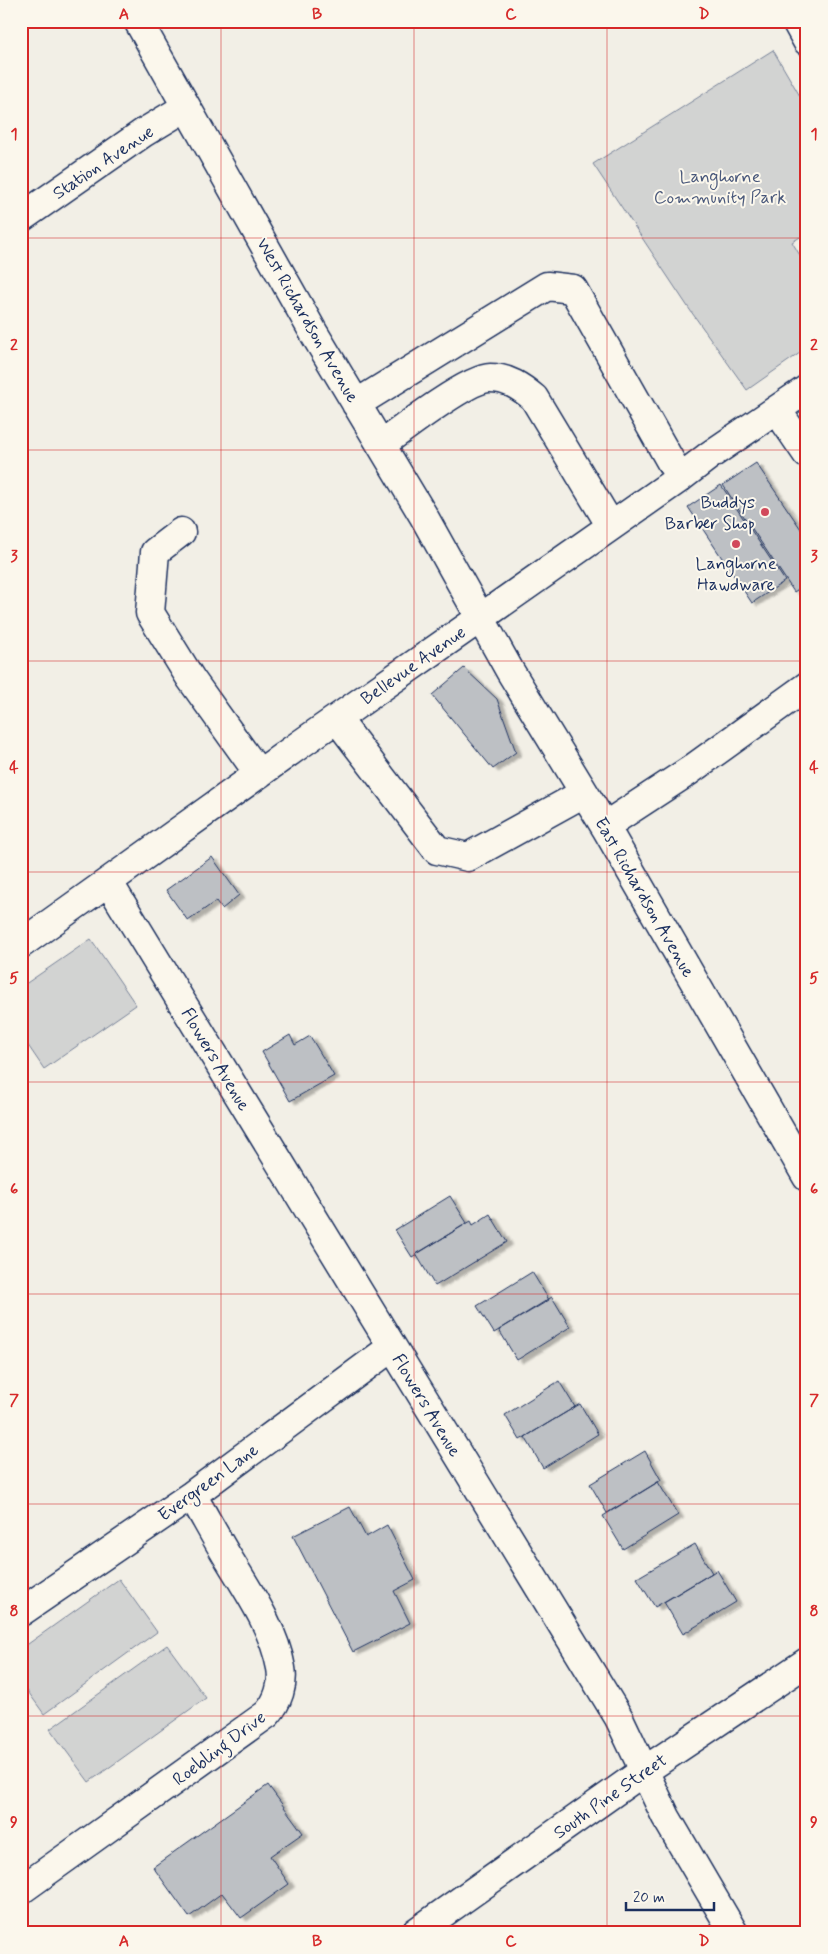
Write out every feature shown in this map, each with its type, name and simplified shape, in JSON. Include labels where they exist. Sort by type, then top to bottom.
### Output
[{"type":"street","name":"West Richardson Avenue","points":[[138,21],[311,327],[481,618]]},
{"type":"street","points":[[796,21],[807,41]]},
{"type":"street","name":"Station Avenue","points":[[21,218],[186,106]]},
{"type":"street","points":[[356,404],[547,286],[573,289],[680,478]]},
{"type":"street","points":[[381,445],[476,381],[490,378],[518,384],[534,398],[611,526]]},
{"type":"street","name":"Bellevue Avenue","points":[[21,944],[109,883],[336,719],[710,455],[807,389]]},
{"type":"street","points":[[777,410],[807,454]]},
{"type":"street","points":[[181,532],[156,552],[150,613],[191,679],[259,774]]},
{"type":"street","name":"East Richardson Avenue","points":[[481,618],[510,671],[605,826],[803,1160]]},
{"type":"street","points":[[605,826],[689,771],[807,686]]},
{"type":"street","points":[[336,719],[437,850],[468,857],[584,792]]},
{"type":"street","name":"Flowers Avenue","points":[[109,883],[618,1718],[666,1817],[734,1933]]},
{"type":"street","name":"Evergreen Lane","points":[[21,1612],[192,1495],[392,1347]]},
{"type":"street","name":"Roebling Drive","points":[[21,1890],[212,1755],[267,1714],[273,1707],[282,1684],[282,1669],[275,1644],[246,1586],[192,1495]]},
{"type":"street","name":"South Pine Street","points":[[415,1933],[644,1771],[807,1662]]},
{"type":"green space","name":"Langhorne Community Park","points":[[773,50],[807,108],[807,233],[792,242],[807,267],[807,348],[747,390],[690,310],[593,164]]},
{"type":"green space","points":[[91,939],[136,1005],[44,1069],[21,1035],[21,987]]},
{"type":"green space","points":[[119,1579],[157,1632],[44,1714],[21,1682],[21,1649]]},
{"type":"green space","points":[[167,1645],[206,1698],[89,1782],[50,1729]]},
{"type":"building","name":"Buddys Barber Shop","points":[[756,463],[807,538],[807,583],[794,592],[723,485]]},
{"type":"building","name":"Langhorne Hawdware","points":[[721,485],[785,581],[752,603],[688,507]]},
{"type":"building","points":[[464,668],[497,699],[516,752],[493,769],[432,695]]},
{"type":"building","points":[[212,857],[239,895],[222,909],[216,901],[188,921],[166,890]]},
{"type":"building","points":[[290,1035],[295,1045],[310,1036],[334,1076],[290,1101],[262,1052]]},
{"type":"building","points":[[450,1196],[467,1223],[412,1257],[395,1230]]},
{"type":"building","points":[[490,1214],[507,1242],[435,1286],[416,1254],[471,1221],[473,1225]]},
{"type":"building","points":[[532,1272],[549,1300],[494,1333],[477,1306]]},
{"type":"building","points":[[552,1297],[570,1327],[517,1360],[499,1330]]},
{"type":"building","points":[[559,1381],[575,1407],[520,1440],[505,1415]]},
{"type":"building","points":[[580,1404],[598,1434],[543,1468],[525,1437]]},
{"type":"building","points":[[645,1451],[661,1480],[607,1513],[590,1484]]},
{"type":"building","points":[[658,1482],[678,1515],[623,1549],[603,1516]]},
{"type":"building","points":[[350,1507],[366,1537],[387,1525],[415,1580],[394,1591],[410,1623],[353,1652],[293,1536]]},
{"type":"building","points":[[695,1544],[712,1573],[655,1607],[637,1578]]},
{"type":"building","points":[[717,1570],[736,1602],[683,1634],[664,1602]]},
{"type":"building","points":[[268,1785],[303,1833],[270,1856],[289,1884],[241,1918],[222,1893],[189,1917],[153,1867]]},
{"type":"place","name":"Buddys Barber Shop","points":[[765,512]]},
{"type":"place","name":"Langhorne Hawdware","points":[[736,544]]}]
